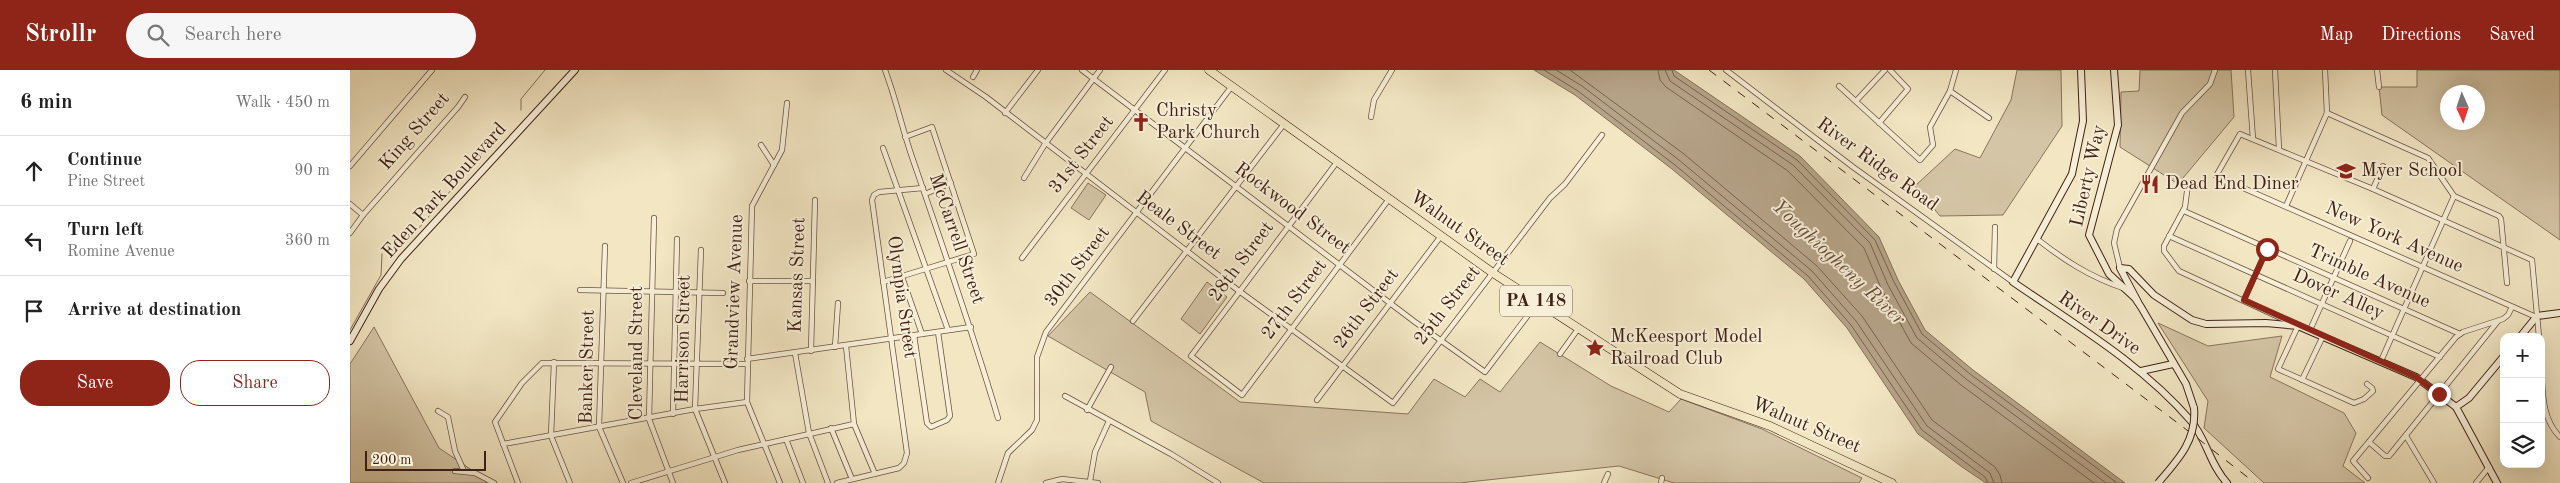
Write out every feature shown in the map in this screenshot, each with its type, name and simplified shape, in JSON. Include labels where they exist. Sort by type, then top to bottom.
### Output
[{"type":"main road","name":"Walnut Street","points":[[1208,70],[1493,273],[1680,394],[1770,426],[1892,483]]},
{"type":"street","points":[[350,166],[432,70]]},
{"type":"street","name":"Eden Park Boulevard","points":[[350,341],[378,289],[401,259],[575,70]]},
{"type":"street","name":"McCarrell Street","points":[[885,70],[896,99],[905,137],[971,327],[998,418]]},
{"type":"street","name":"Beale Street","points":[[946,70],[986,97],[1239,291],[1393,403]]},
{"type":"street","points":[[973,76],[978,70]]},
{"type":"street","points":[[1005,113],[1038,70]]},
{"type":"street","name":"Rockwood Street","points":[[1082,70],[1341,264],[1390,303],[1485,372],[1538,302]]},
{"type":"street","points":[[1024,178],[1045,144],[1100,70]]},
{"type":"street","name":"31st Street","points":[[1022,258],[1165,70]]},
{"type":"street","points":[[1371,117],[1374,100],[1392,70]]},
{"type":"street","name":"River Ridge Road","points":[[1726,70],[1853,167],[2013,282]]},
{"type":"street","points":[[1856,101],[1885,70]]},
{"type":"street","points":[[1879,123],[1908,89],[1890,70]]},
{"type":"street","points":[[1839,86],[1920,160],[1933,145],[1930,127],[1950,91],[1956,70]]},
{"type":"street","points":[[2013,282],[2072,174],[2083,122],[2081,70]]},
{"type":"street","name":"Liberty Way","points":[[2114,70],[2118,125],[2088,235],[2110,274],[2138,302],[2186,384],[2194,408],[2194,425],[2188,444],[2158,483]]},
{"type":"street","points":[[2138,302],[2120,268],[2114,243],[2117,229],[2182,113],[2210,84],[2215,70]]},
{"type":"street","points":[[2248,70],[2253,139],[2373,189],[2532,260],[2538,333]]},
{"type":"street","points":[[2275,70],[2280,149]]},
{"type":"street","points":[[2286,206],[2327,113],[2326,70]]},
{"type":"street","points":[[2377,70],[2379,87]]},
{"type":"street","name":"30th Street","points":[[998,483],[1008,453],[1032,430],[1037,420],[1036,357],[1046,332],[1232,86]]},
{"type":"street","points":[[1950,91],[1989,118]]},
{"type":"street","name":"King Street","points":[[350,233],[362,215],[465,97]]},
{"type":"street","name":"Grandview Avenue","points":[[780,483],[746,402],[752,206],[784,144],[787,103]]},
{"type":"street","points":[[2327,113],[2428,158],[2454,196],[2500,217],[2507,283]]},
{"type":"street","points":[[1133,321],[1188,252],[1284,124]]},
{"type":"street","points":[[883,282],[974,254],[932,127],[905,137]]},
{"type":"street","name":"New York Avenue","points":[[2253,139],[2240,134],[2216,176],[2536,317]]},
{"type":"street","name":"25th Street","points":[[1393,403],[1550,198],[1565,184],[1602,135]]},
{"type":"street","points":[[761,145],[774,165]]},
{"type":"street","points":[[883,148],[948,330]]},
{"type":"street","name":"28th Street","points":[[1242,395],[1190,356],[1336,162]]},
{"type":"street","points":[[2373,189],[2383,166]]},
{"type":"street","name":"Olympia Street","points":[[875,474],[899,468],[904,463],[907,453],[872,200],[878,192],[924,191],[950,184]]},
{"type":"street","points":[[2188,184],[2184,211],[2164,248],[2179,272],[2420,380],[2456,407],[2497,483]]},
{"type":"street","points":[[2380,361],[2405,309],[2454,196]]},
{"type":"street","name":"27th Street","points":[[1242,395],[1389,199]]},
{"type":"street","name":"Kansas Street","points":[[811,351],[815,200]]},
{"type":"street","points":[[350,204],[362,215]]},
{"type":"street","name":"Trimble Avenue","points":[[2184,211],[2460,334]]},
{"type":"street","name":"Cleveland Street","points":[[654,218],[649,419],[673,483]]},
{"type":"street","points":[[1994,268],[1995,227]]},
{"type":"street","name":"26th Street","points":[[1317,400],[1441,236]]},
{"type":"street","name":"Dover Alley","points":[[2169,236],[2440,357]]},
{"type":"street","points":[[673,414],[677,239]]},
{"type":"street","points":[[2037,239],[2063,260],[2089,275],[2124,288]]},
{"type":"street","points":[[2310,330],[2350,241]]},
{"type":"street","name":"Banker Street","points":[[605,246],[598,427],[623,483]]},
{"type":"street","points":[[2244,300],[2267,249]]},
{"type":"street","name":"Harrison Street","points":[[701,250],[696,409],[725,483]]},
{"type":"street","points":[[2120,268],[2130,269],[2154,295],[2199,323],[2266,322],[2298,326]]},
{"type":"street","points":[[902,277],[922,334]]},
{"type":"street","points":[[749,281],[813,281]]},
{"type":"street","name":"River Drive","points":[[2013,282],[2141,371],[2173,364]]},
{"type":"street","points":[[580,290],[723,293]]},
{"type":"street","points":[[835,347],[838,303]]},
{"type":"street","points":[[2368,478],[2353,461],[2420,380],[2460,334],[2499,321],[2508,315],[2512,307]]},
{"type":"street","points":[[2523,333],[2536,317],[2560,313]]},
{"type":"street","points":[[2369,442],[2387,456],[2406,436],[2499,321]]},
{"type":"street","points":[[2298,326],[2278,369],[2354,403],[2364,399],[2373,391],[2367,384]]},
{"type":"street","points":[[518,483],[495,422],[528,376],[540,364],[554,362],[600,364],[747,361],[971,327]]},
{"type":"street","points":[[1560,354],[1578,329]]},
{"type":"street","points":[[914,336],[927,423],[931,427],[947,420],[950,416],[938,332]]},
{"type":"street","points":[[2302,380],[2323,336]]},
{"type":"street","points":[[836,483],[875,474],[854,424],[846,346]]},
{"type":"street","points":[[795,353],[809,433],[828,483]]},
{"type":"street","points":[[2456,407],[2469,398],[2500,361]]},
{"type":"street","points":[[554,362],[552,436],[570,483]]},
{"type":"street","points":[[1087,410],[1111,367]]},
{"type":"street","points":[[2141,371],[2197,428],[2219,474],[2227,483]]},
{"type":"street","points":[[2542,378],[2546,413],[2553,430],[2560,437]]},
{"type":"street","points":[[1065,396],[1087,410],[1171,454],[1218,483]]},
{"type":"street","points":[[503,444],[696,409],[746,402]]},
{"type":"street","points":[[438,411],[448,417],[455,451],[464,471]]},
{"type":"street","points":[[1090,481],[1095,452],[1109,421]]},
{"type":"street","points":[[631,483],[764,444],[854,424]]},
{"type":"street","points":[[831,428],[852,479]]},
{"type":"street","points":[[2406,436],[2434,483]]},
{"type":"street","points":[[786,439],[803,483]]},
{"type":"street","points":[[2476,483],[2489,467]]},
{"type":"street","points":[[455,471],[475,473],[494,483]]},
{"type":"street","points":[[1604,483],[1608,474]]},
{"type":"street","points":[[865,476],[868,483]]},
{"type":"street","points":[[1046,483],[1062,479],[1098,483]]},
{"type":"shaded area","points":[[2017,70],[2061,70],[2062,126],[2003,215],[1940,216],[1915,186],[1955,149],[1980,158],[2011,100]]},
{"type":"shaded area","points":[[2140,70],[2231,70],[2234,117],[2178,184],[2120,147],[2121,92],[2139,91]]},
{"type":"shaded area","points":[[2417,70],[2560,70],[2560,240],[2382,115],[2379,87],[2417,87]]},
{"type":"shaded area","points":[[1088,183],[1106,195],[1089,220],[1071,208]]},
{"type":"shaded area","points":[[1207,282],[1227,297],[1200,334],[1181,319]]},
{"type":"shaded area","points":[[1090,292],[1240,402],[1408,414],[1434,379],[1465,397],[1480,379],[1500,392],[1540,342],[1611,386],[1669,412],[1681,399],[1762,429],[1862,478],[1859,483],[1674,483],[1619,466],[1459,483],[1264,483],[1151,421],[1145,392],[1048,336]]},
{"type":"shaded area","points":[[2158,323],[2208,346],[2282,336],[2270,377],[2344,413],[2356,433],[2343,466],[2365,483],[2264,483],[2204,428],[2208,401]]},
{"type":"shaded area","points":[[374,327],[439,448],[491,483],[350,483],[350,364]]},
{"type":"water","name":"Youghiogheny River","points":[[1534,70],[1674,70],[1800,156],[1879,237],[1898,280],[1925,330],[1973,370],[2125,483],[1986,483],[1962,467],[1918,434],[1847,328],[1804,279],[1672,169],[1575,95]]},
{"type":"waterway","points":[[521,110],[521,99],[545,70]]},
{"type":"waterway","points":[[408,241],[485,150]]},
{"type":"waterway","points":[[350,330],[381,275],[382,254]]},
{"type":"railway","points":[[1709,70],[2255,483]]},
{"type":"place","name":"Christy Park Church","points":[[1141,122]]},
{"type":"place","name":"Myer School","points":[[2346,171]]},
{"type":"place","name":"Dead End Diner","points":[[2150,184]]},
{"type":"place","name":"McKeesport Model Railroad Club","points":[[1595,348]]},
{"type":"route","points":[[2267,249],[2244,300],[2298,326],[2416,377],[2439,394]]}]
